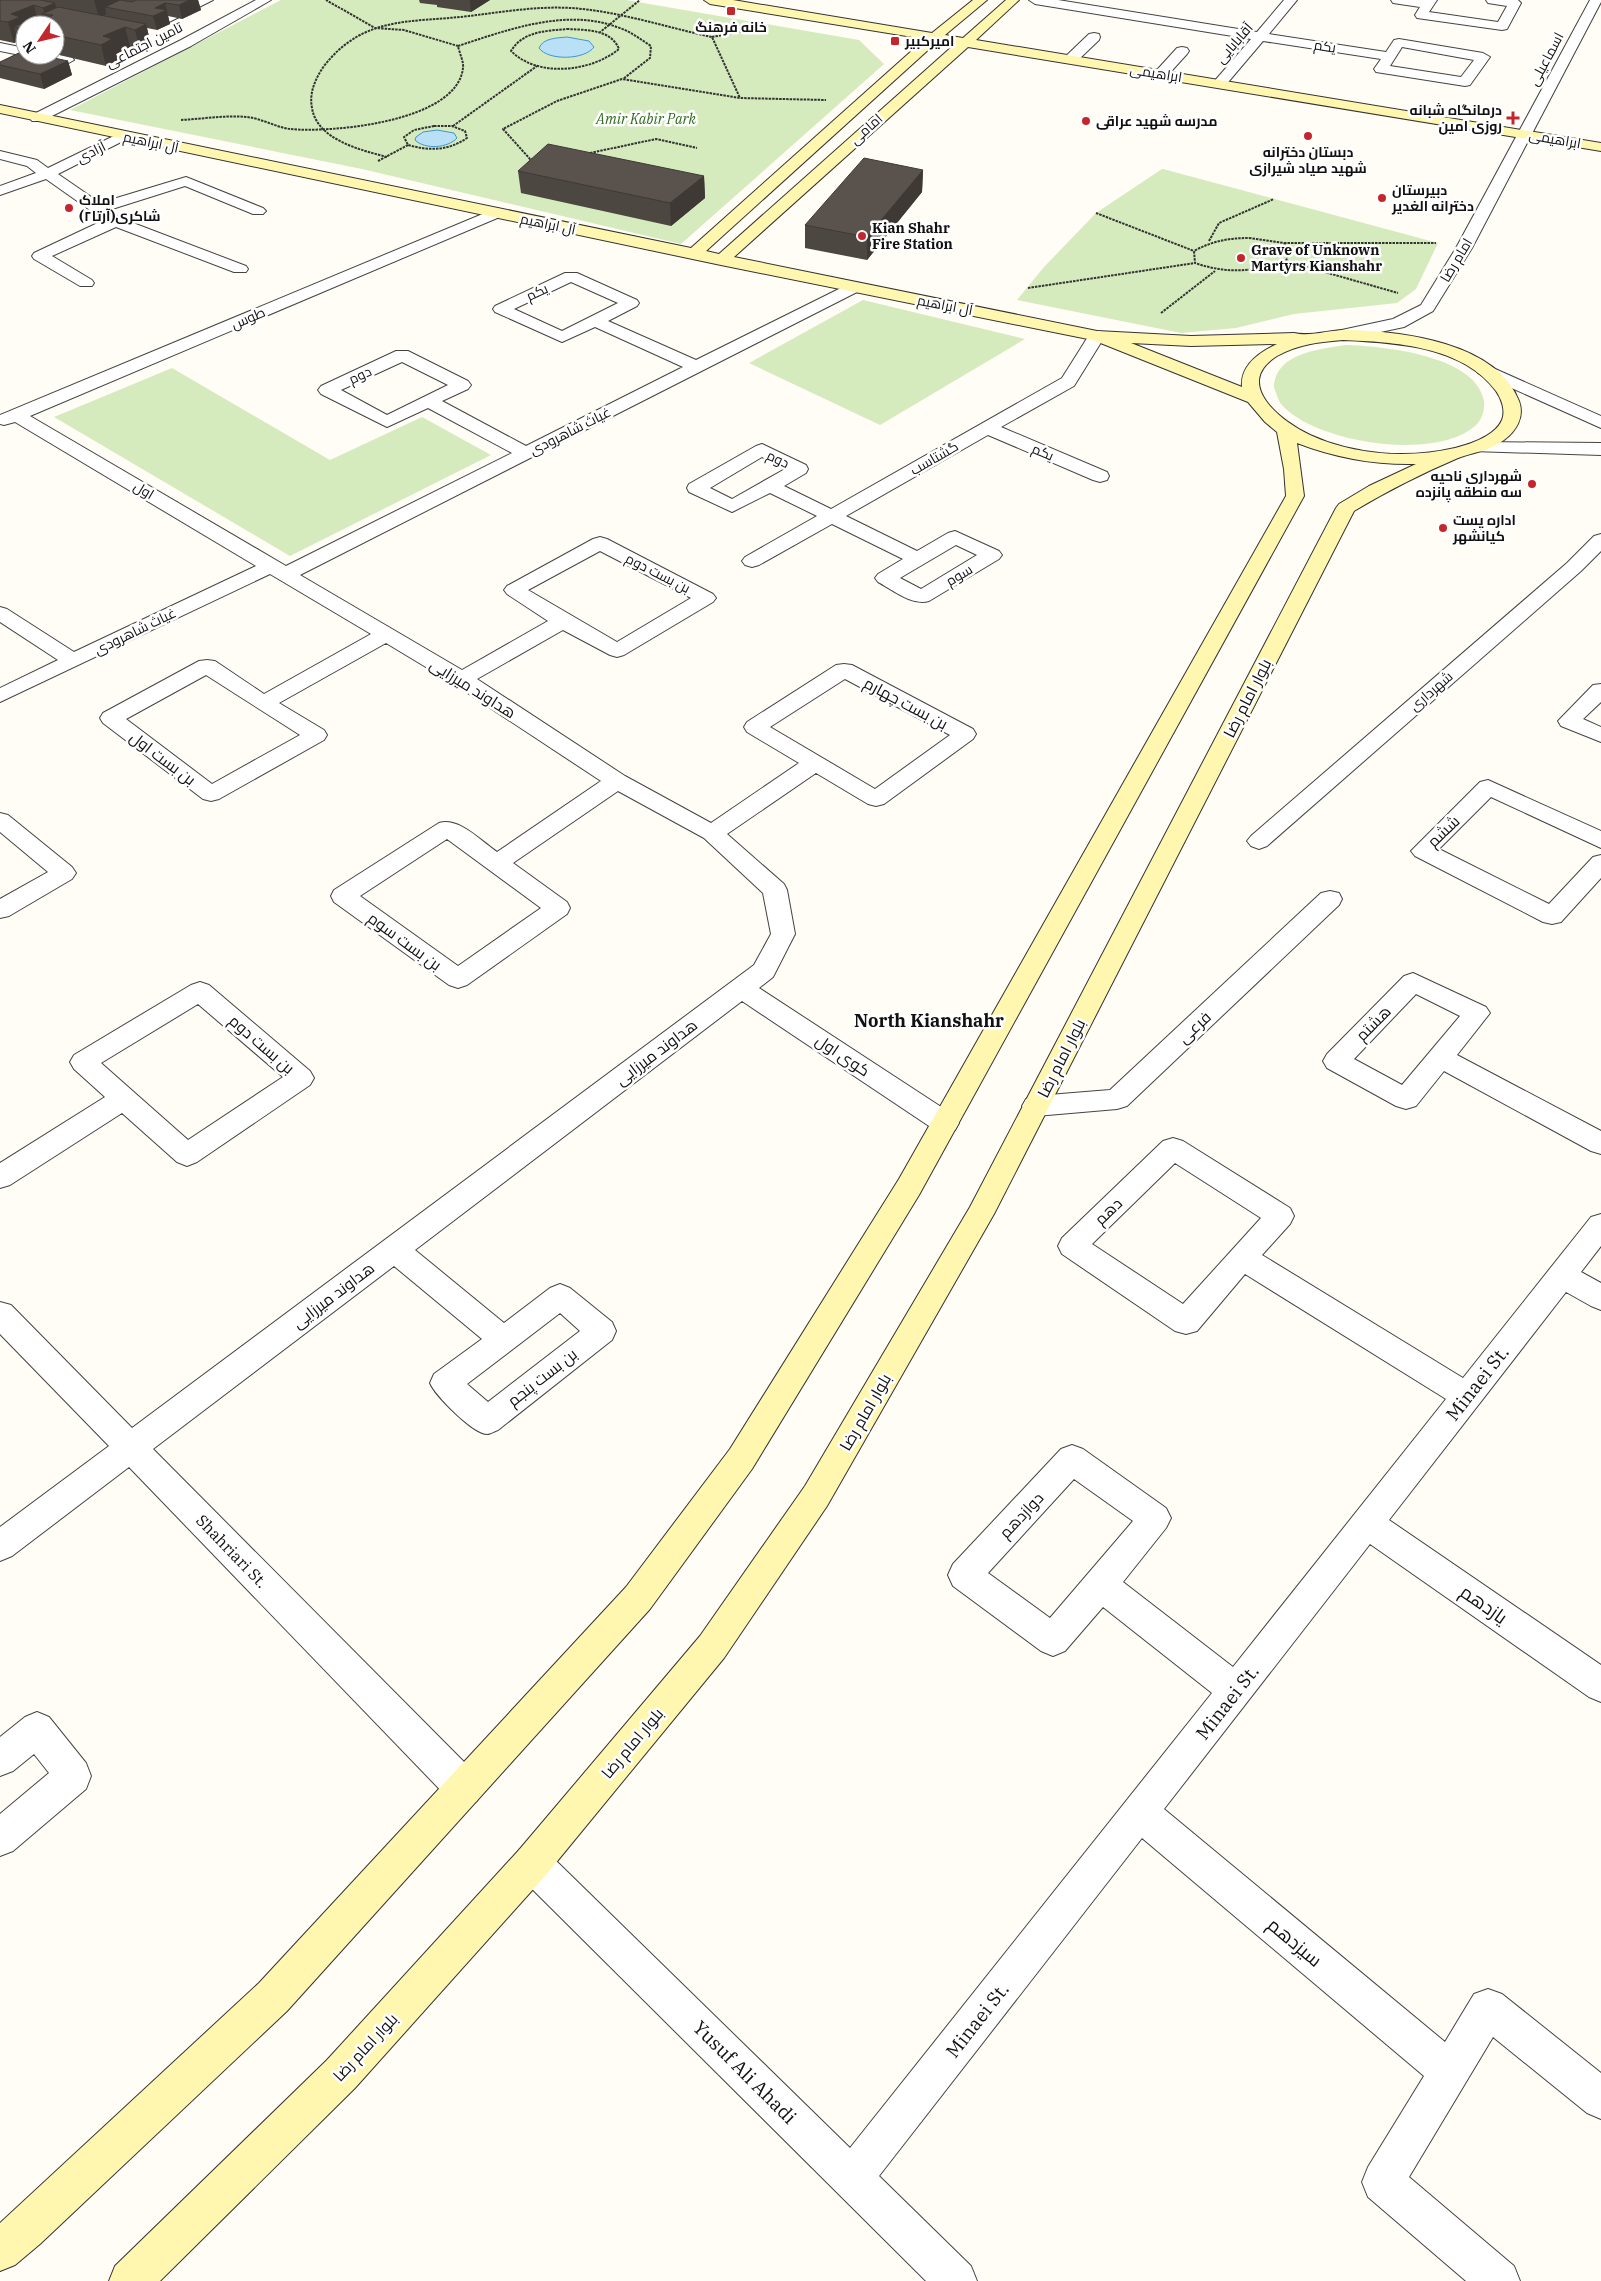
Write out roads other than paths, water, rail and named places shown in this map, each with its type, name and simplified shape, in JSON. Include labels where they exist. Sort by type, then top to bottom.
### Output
[{"type":"main road","name":"ابراهیمی","points":[[710,0],[1601,147]]},
{"type":"main road","name":"امامی","points":[[693,254],[935,37],[981,0]]},
{"type":"main road","name":"امامی","points":[[721,260],[1012,0]]},
{"type":"main road","name":"آل ابراهیم","points":[[0,110],[497,214],[1097,336]]},
{"type":"main road","name":"بلوار امام رضا","points":[[130,2281],[341,2074],[532,1863],[712,1646],[816,1496],[980,1214],[1346,508],[1376,490],[1500,435],[1511,420],[1512,402],[1502,385],[1484,369],[1461,356],[1434,346],[1405,339],[1374,335],[1313,338]]},
{"type":"main road","points":[[1097,336],[1191,341],[1313,338]]},
{"type":"main road","points":[[1097,336],[1187,370],[1253,398]]},
{"type":"main road","points":[[1313,338],[1288,345],[1267,355],[1254,368],[1249,382],[1253,398],[1266,414],[1286,430],[1314,442],[1347,452],[1382,458],[1418,459],[1465,452]]},
{"type":"main road","points":[[0,2250],[25,2229],[273,1997],[638,1598],[741,1458],[909,1187],[1295,496],[1293,468],[1286,430]]},
{"type":"street","points":[[149,26],[202,0]]},
{"type":"street","name":"تامین اجتماعی","points":[[37,118],[265,0]]},
{"type":"street","name":"یکم","points":[[1035,0],[1390,57]]},
{"type":"street","name":"آقابابایی","points":[[1219,84],[1291,0]]},
{"type":"street","points":[[1397,0],[1429,2],[1421,15],[1502,26],[1515,3],[1492,0]]},
{"type":"street","name":"اسماعیلی","points":[[1525,134],[1596,0]]},
{"type":"street","points":[[1071,59],[1094,37]]},
{"type":"street","points":[[1399,43],[1483,57],[1465,82],[1382,69],[1390,57],[1399,43]]},
{"type":"street","points":[[0,46],[15,50]]},
{"type":"street","points":[[1161,74],[1182,50]]},
{"type":"street","name":"امام رضا","points":[[1344,335],[1398,323],[1427,308],[1464,248],[1525,134]]},
{"type":"street","name":"آزادی","points":[[2,171],[122,136]]},
{"type":"street","name":"آزادی","points":[[0,191],[47,174],[122,136]]},
{"type":"street","points":[[0,155],[32,163],[115,221],[240,269]]},
{"type":"street","points":[[97,209],[186,181],[258,210]]},
{"type":"street","name":"طوس","points":[[8,418],[497,214]]},
{"type":"street","points":[[86,283],[40,256],[115,221]]},
{"type":"street","name":"یکم","points":[[571,276],[631,303],[595,321],[562,337],[501,309],[571,276]]},
{"type":"street","name":"غیاث شاهرودی","points":[[0,696],[73,661],[278,570],[526,453],[856,287]]},
{"type":"street","points":[[595,321],[698,367]]},
{"type":"street","name":"گشتاسب","points":[[752,561],[1068,382],[1097,336]]},
{"type":"street","name":"دوم","points":[[402,355],[462,384],[428,401],[386,422],[327,390],[402,355]]},
{"type":"street","points":[[1484,369],[1601,423]]},
{"type":"street","points":[[428,401],[526,453]]},
{"type":"street","name":"اول","points":[[8,418],[278,570]]},
{"type":"street","name":"یکم","points":[[987,428],[1100,476]]},
{"type":"street","points":[[1465,452],[1601,449]]},
{"type":"street","name":"دوم","points":[[770,486],[831,516]]},
{"type":"street","points":[[831,516],[918,559]]},
{"type":"street","name":"شهرداری","points":[[1259,841],[1567,573],[1601,540]]},
{"type":"street","name":"بن بست دوم","points":[[600,543],[706,598],[617,651],[562,621],[514,590],[600,543]]},
{"type":"street","name":"هداوند میرزایی","points":[[0,1546],[764,970],[782,934],[775,890],[712,833],[617,781],[462,679],[278,570]]},
{"type":"street","points":[[0,613],[73,661]]},
{"type":"street","points":[[462,679],[562,621]]},
{"type":"street","points":[[263,703],[386,634]]},
{"type":"street","name":"بن بست اول","points":[[207,666],[263,703],[316,735],[211,794],[111,718],[207,666]]},
{"type":"street","name":"بن بست چهارم","points":[[844,670],[965,734],[876,799],[815,763],[755,727],[844,670]]},
{"type":"street","points":[[1601,690],[1569,721],[1601,735]]},
{"type":"street","points":[[712,833],[815,763]]},
{"type":"street","points":[[497,863],[617,781]]},
{"type":"street","name":"ششم","points":[[1601,840],[1488,787],[1423,851],[1552,916],[1591,888],[1601,863]]},
{"type":"street","points":[[0,820],[64,873],[0,910]]},
{"type":"street","name":"بن بست سوم","points":[[447,828],[497,863],[558,908],[458,979],[343,896],[447,828]]},
{"type":"street","name":"فرعی","points":[[1036,1106],[1117,1099],[1330,899]]},
{"type":"street","name":"هشتم","points":[[1413,982],[1476,1013],[1441,1058],[1406,1099],[1336,1061],[1413,982]]},
{"type":"street","name":"کوی اول","points":[[741,988],[945,1123]]},
{"type":"street","name":"بن بست دوم","points":[[200,991],[301,1078],[187,1154],[123,1099],[83,1062],[200,991]]},
{"type":"street","points":[[1441,1058],[1601,1144]]},
{"type":"street","points":[[0,1178],[123,1099]]},
{"type":"street","name":"دهم","points":[[1173,1148],[1280,1216],[1242,1257],[1186,1322],[1072,1246],[1173,1148]]},
{"type":"street","name":"Minaei St.","points":[[852,2178],[1601,1225]]},
{"type":"street","points":[[394,1249],[504,1340]]},
{"type":"street","points":[[1242,1257],[1466,1396]]},
{"type":"street","points":[[1562,1275],[1601,1298]]},
{"type":"street","name":"بن بست پنجم","points":[[560,1296],[601,1331],[487,1421],[445,1383],[504,1340],[560,1296]]},
{"type":"street","name":"Shahriari St.","points":[[0,1314],[464,1788]]},
{"type":"street","name":"دوازدهم","points":[[1072,1459],[1155,1518],[1101,1585],[1053,1640],[965,1575],[1072,1459]]},
{"type":"street","name":"یازدهم","points":[[1367,1523],[1601,1685]]},
{"type":"street","points":[[1101,1585],[1236,1690]]},
{"type":"street","points":[[0,1760],[37,1729],[73,1776],[0,1838]]},
{"type":"street","name":"سیزدهم","points":[[1140,1813],[1449,2071]]},
{"type":"street","name":"Yusuf Ali Ahadi","points":[[532,1863],[956,2281]]},
{"type":"street","points":[[1499,2281],[1383,2182],[1488,2008],[1601,2099]]},
{"type":"water","points":[[567,37],[589,41],[594,47],[583,54],[566,57],[550,55],[539,48],[547,40]]},
{"type":"water","points":[[437,130],[454,133],[457,138],[442,146],[425,145],[415,140],[423,132]]},
{"type":"place","name":"خانه فرهنگ","points":[[731,11]]},
{"type":"place","name":"امیرکبیر","points":[[895,41]]},
{"type":"place","name":"درمانگاه شبانه روزی امین","points":[[1513,118]]},
{"type":"place","name":"مدرسه شهید عراقی","points":[[1086,121]]},
{"type":"place","name":"دبستان دخترانه شهید صیاد شیرازی","points":[[1308,136]]},
{"type":"place","name":"دبیرستان دخترانه الغدیر","points":[[1382,198]]},
{"type":"place","name":"املاک شاکری(آرتا۲)","points":[[69,208]]},
{"type":"place","name":"Kian Shahr Fire Station","points":[[862,236]]},
{"type":"place","name":"Grave of Unknown Martyrs Kianshahr","points":[[1241,258]]},
{"type":"place","name":"شهرداری ناحیه سه منطقه پانزده","points":[[1532,484]]},
{"type":"place","name":"اداره پست کیانشهر","points":[[1443,528]]},
{"type":"district","name":"North Kianshahr","points":[[929,1020]]},
{"type":"park label","name":"Amir Kabir Park","points":[[646,119]]}]
